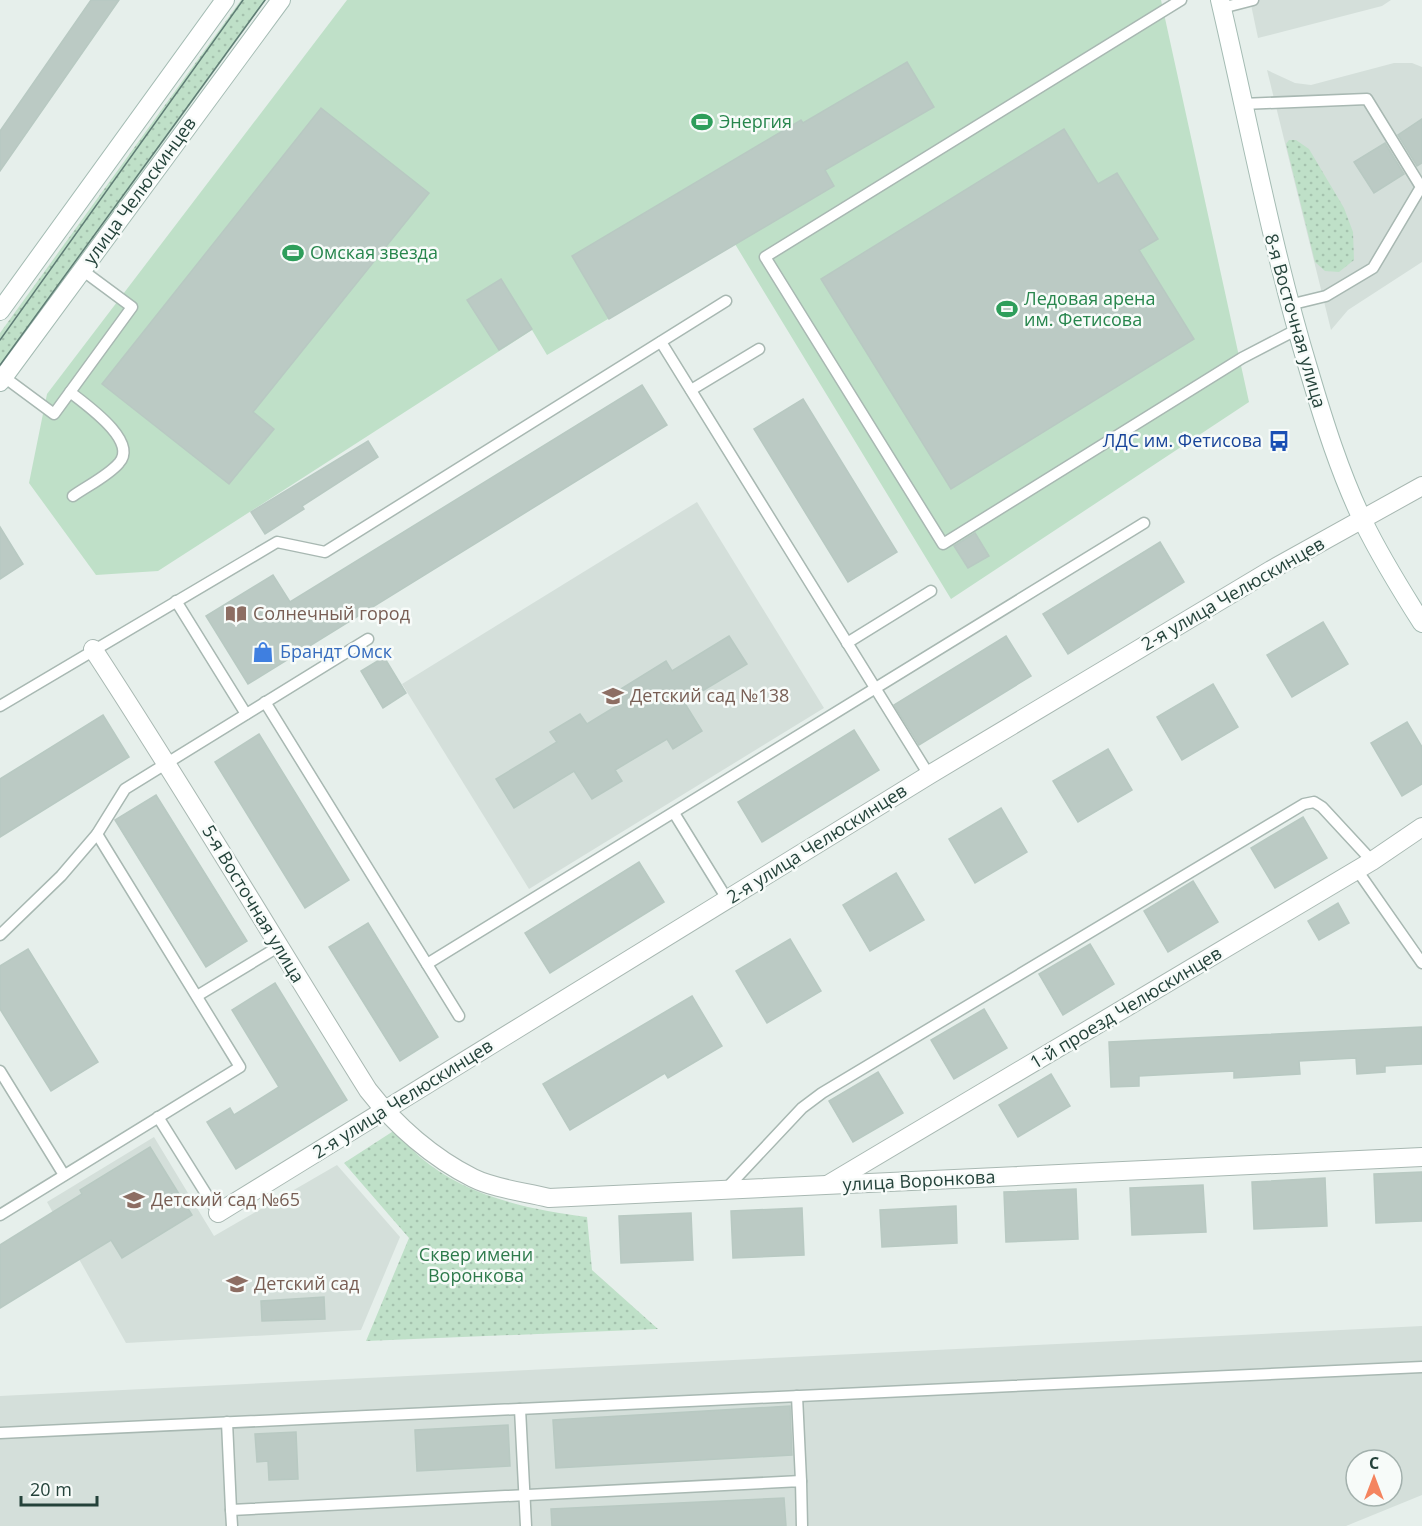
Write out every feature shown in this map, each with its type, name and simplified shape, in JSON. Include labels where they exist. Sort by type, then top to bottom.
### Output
[{"type":"street","points":[[0,311],[225,0]]},
{"type":"street","name":"улица Челюскинцев","points":[[2,380],[280,0]]},
{"type":"street","name":"8-я Восточная улица","points":[[1221,4],[1289,305],[1323,419],[1362,520],[1388,570],[1422,623]]},
{"type":"street","name":"2-я улица Челюскинцев","points":[[218,1213],[929,775],[1271,570],[1422,486]]},
{"type":"street","name":"5-я Восточная улица","points":[[93,649],[167,762],[278,947],[384,1110],[427,1149]]},
{"type":"street","name":"1-й проезд Челюскинцев","points":[[828,1185],[1364,865],[1422,827]]},
{"type":"street","name":"улица Воронкова","points":[[427,1149],[475,1179],[549,1198],[1422,1157]]},
{"type":"lane","points":[[1181,0],[765,257],[943,544],[1242,358],[1296,330]]},
{"type":"lane","points":[[1221,4],[1253,0]]},
{"type":"lane","points":[[1242,104],[1368,99],[1421,187],[1373,268],[1326,296],[1289,305]]},
{"type":"lane","points":[[2,380],[54,414],[132,307],[82,270]]},
{"type":"lane","points":[[0,706],[277,542],[325,552],[726,301]]},
{"type":"lane","points":[[661,342],[929,775]]},
{"type":"lane","points":[[691,390],[759,349]]},
{"type":"lane","points":[[70,392],[111,427],[121,441],[124,453],[120,463],[74,496]]},
{"type":"lane","points":[[427,964],[1144,523]]},
{"type":"lane","points":[[847,643],[931,591]]},
{"type":"lane","points":[[176,601],[246,714]]},
{"type":"lane","points":[[0,934],[61,876],[97,834],[125,789],[368,639]]},
{"type":"lane","points":[[265,702],[459,1016]]},
{"type":"lane","points":[[725,1190],[802,1108],[822,1093],[1304,804],[1314,802],[1322,807],[1364,865],[1422,963]]},
{"type":"lane","points":[[674,813],[727,899]]},
{"type":"lane","points":[[0,1215],[240,1066],[97,834]]},
{"type":"lane","points":[[197,996],[278,947]]},
{"type":"lane","points":[[0,1071],[64,1175]]},
{"type":"lane","points":[[158,1117],[218,1213]]},
{"type":"lane","points":[[0,1433],[1422,1367]]},
{"type":"lane","points":[[797,1396],[802,1526]]},
{"type":"lane","points":[[520,1409],[526,1526]]},
{"type":"lane","points":[[227,1422],[232,1526]]},
{"type":"lane","points":[[231,1510],[801,1481]]},
{"type":"shaded area","points":[[1250,0],[1391,0],[1382,6],[1258,38]]},
{"type":"shaded area","points":[[1394,63],[1412,63],[1422,67],[1422,262],[1348,310],[1331,330],[1267,70],[1295,83],[1311,85]]},
{"type":"shaded area","name":"Детский сад №138","points":[[697,502],[824,708],[529,889],[402,684]]},
{"type":"shaded area","name":"Детский сад","points":[[154,1137],[214,1236],[337,1165],[400,1237],[361,1330],[126,1343],[47,1202]]},
{"type":"shaded area","points":[[1422,1326],[1422,1495],[1404,1502],[1404,1448],[1344,1448],[1344,1508],[1390,1508],[1346,1526],[0,1526],[0,1396]]},
{"type":"green space","points":[[241,0],[266,0],[0,368],[0,333]]},
{"type":"green space","points":[[347,0],[1161,0],[1249,402],[951,599],[735,244],[547,355],[532,330],[158,571],[96,575],[29,483],[47,394]]},
{"type":"green space","points":[[1289,140],[1296,140],[1309,149],[1344,208],[1353,232],[1354,260],[1339,272],[1325,271],[1315,262],[1286,144]]},
{"type":"green space","name":"Сквер имени Воронкова","points":[[395,1130],[417,1154],[457,1182],[521,1205],[587,1217],[592,1270],[658,1329],[366,1341],[409,1238],[344,1163]]},
{"type":"building","points":[[91,0],[119,0],[0,171],[0,131]]},
{"type":"building","points":[[907,62],[934,107],[825,170],[834,186],[609,319],[572,256],[801,120],[803,123]]},
{"type":"building","name":"Омская звезда","points":[[321,108],[429,193],[253,412],[274,429],[229,484],[102,384]]},
{"type":"building","points":[[1422,119],[1422,163],[1417,166],[1398,135]]},
{"type":"building","name":"Ледовая арена им. Фетисова","points":[[1064,129],[1098,184],[1117,173],[1158,239],[1139,250],[1194,339],[951,489],[821,279]]},
{"type":"building","points":[[1385,143],[1404,174],[1374,193],[1354,162]]},
{"type":"building","points":[[501,279],[532,329],[499,350],[467,300]]},
{"type":"building","points":[[642,385],[667,425],[248,684],[206,616],[273,575],[290,602]]},
{"type":"building","points":[[803,399],[897,552],[848,582],[754,429]]},
{"type":"building","points":[[368,441],[378,457],[302,506],[304,509],[265,534],[251,512]]},
{"type":"building","points":[[0,527],[23,564],[0,579]]},
{"type":"building","points":[[975,533],[989,556],[968,568],[954,546]]},
{"type":"building","points":[[1160,542],[1184,582],[1068,654],[1043,614]]},
{"type":"building","points":[[1323,622],[1348,664],[1292,697],[1267,655]]},
{"type":"building","points":[[729,636],[747,664],[684,702],[702,731],[673,749],[667,739],[615,770],[622,781],[592,799],[574,771],[514,808],[496,779],[557,742],[550,732],[580,714],[587,724],[623,702],[616,692],[666,661],[672,671]]},
{"type":"building","points":[[1006,636],[1031,676],[919,745],[894,705]]},
{"type":"building","points":[[384,657],[406,693],[383,708],[361,671]]},
{"type":"building","points":[[1213,684],[1238,727],[1182,760],[1157,717]]},
{"type":"building","points":[[103,715],[129,757],[0,837],[0,779]]},
{"type":"building","points":[[1407,722],[1422,747],[1422,784],[1402,796],[1371,743]]},
{"type":"building","points":[[854,730],[879,770],[762,842],[738,802]]},
{"type":"building","points":[[259,734],[349,880],[305,908],[215,762]]},
{"type":"building","points":[[1108,749],[1132,790],[1078,822],[1053,781]]},
{"type":"building","points":[[156,795],[247,941],[206,967],[115,820]]},
{"type":"building","points":[[1001,808],[1027,852],[975,883],[949,839]]},
{"type":"building","points":[[1303,817],[1327,858],[1275,888],[1251,848]]},
{"type":"building","points":[[639,862],[664,902],[550,973],[525,933]]},
{"type":"building","points":[[896,873],[924,920],[870,951],[843,905]]},
{"type":"building","points":[[1193,881],[1218,922],[1168,952],[1144,911]]},
{"type":"building","points":[[1338,903],[1349,923],[1319,940],[1308,921]]},
{"type":"building","points":[[368,923],[438,1037],[400,1061],[329,947]]},
{"type":"building","points":[[790,939],[821,991],[767,1023],[736,971]]},
{"type":"building","points":[[1090,944],[1114,984],[1063,1015],[1039,974]]},
{"type":"building","points":[[28,949],[98,1062],[51,1091],[0,1009],[0,966]]},
{"type":"building","points":[[275,983],[347,1100],[236,1169],[207,1122],[230,1108],[234,1115],[279,1087],[232,1010]]},
{"type":"building","points":[[692,996],[722,1046],[668,1078],[665,1073],[570,1130],[543,1084]]},
{"type":"building","points":[[984,1009],[1007,1048],[954,1079],[931,1040]]},
{"type":"building","points":[[1422,1027],[1422,1064],[1385,1066],[1385,1072],[1357,1074],[1356,1058],[1299,1061],[1300,1074],[1234,1078],[1234,1071],[1139,1076],[1139,1086],[1111,1087],[1109,1042]]},
{"type":"building","points":[[878,1072],[903,1113],[853,1142],[829,1101]]},
{"type":"building","points":[[1051,1074],[1070,1106],[1018,1137],[999,1105]]},
{"type":"building","points":[[150,1147],[192,1215],[122,1258],[111,1240],[0,1308],[0,1245],[82,1194],[80,1190]]},
{"type":"building","points":[[1422,1172],[1422,1221],[1376,1223],[1374,1174]]},
{"type":"building","points":[[1325,1178],[1327,1226],[1254,1229],[1252,1182]]},
{"type":"building","points":[[1203,1185],[1206,1232],[1132,1235],[1130,1188]]},
{"type":"building","points":[[1076,1189],[1078,1239],[1006,1242],[1004,1192]]},
{"type":"building","points":[[956,1206],[957,1243],[882,1247],[880,1210]]},
{"type":"building","points":[[802,1208],[804,1255],[733,1258],[731,1211]]},
{"type":"building","points":[[691,1213],[693,1260],[621,1263],[619,1216]]},
{"type":"building","points":[[324,1297],[325,1319],[262,1321],[261,1301]]},
{"type":"building","points":[[790,1406],[792,1455],[556,1468],[553,1420]]},
{"type":"building","points":[[508,1425],[510,1466],[417,1471],[415,1430]]},
{"type":"building","points":[[296,1432],[298,1479],[269,1480],[268,1461],[257,1462],[255,1434]]},
{"type":"building","points":[[784,1498],[786,1526],[552,1526],[551,1509]]},
{"type":"tram line","points":[[0,340],[243,0]]},
{"type":"tram line","points":[[0,365],[265,0]]},
{"type":"place","name":"Энергия","points":[[702,122]]},
{"type":"place","name":"Омская звезда","points":[[293,253]]},
{"type":"place","name":"Ледовая арена им. Фетисова","points":[[1007,309]]},
{"type":"place","name":"ЛДС им. Фетисова","points":[[1279,441]]},
{"type":"place","name":"Солнечный город","points":[[236,614]]},
{"type":"place","name":"Брандт Омск","points":[[263,652]]},
{"type":"place","name":"Детский сад №138","points":[[613,696]]},
{"type":"place","name":"Детский сад №65","points":[[134,1200]]},
{"type":"place","name":"Детский сад","points":[[237,1284]]}]
